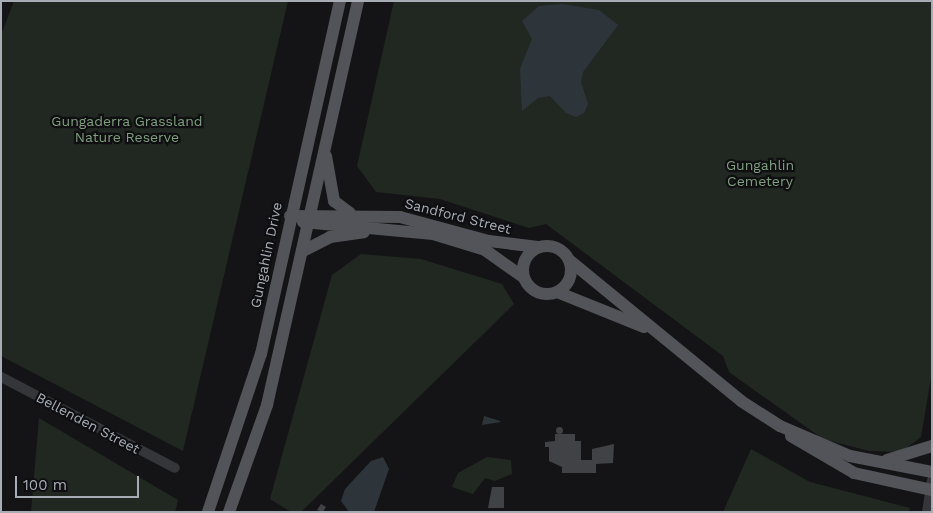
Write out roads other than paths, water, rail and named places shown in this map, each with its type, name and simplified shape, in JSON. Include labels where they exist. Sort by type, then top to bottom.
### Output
[{"type":"main road","name":"Gungahlin Drive","points":[[208,512],[255,375],[340,1]]},
{"type":"main road","points":[[229,512],[267,404],[303,252],[358,1]]},
{"type":"main road","points":[[325,146],[334,201],[350,213]]},
{"type":"main road","name":"Sandford Street","points":[[310,219],[350,213],[418,220],[489,240],[538,246]]},
{"type":"main road","points":[[290,216],[310,219]]},
{"type":"main road","name":"Sandford Street","points":[[310,219],[409,230],[472,244],[523,277]]},
{"type":"main road","points":[[303,252],[340,235],[409,230]]},
{"type":"main road","points":[[655,333],[557,292],[535,291],[523,277],[525,259],[538,246],[557,248],[655,333],[780,426],[804,447],[854,473],[931,487]]},
{"type":"main road","points":[[557,292],[570,278],[569,260]]},
{"type":"main road","points":[[780,426],[834,451],[867,460],[932,472]]},
{"type":"main road","points":[[867,460],[910,456],[932,446]]},
{"type":"street","name":"Bellenden Street","points":[[1,377],[175,468]]},
{"type":"street","points":[[927,512],[931,487]]},
{"type":"park label","name":"Gungaderra Grassland Nature Reserve","points":[[127,130]]},
{"type":"park label","name":"Gungahlin Cemetery","points":[[760,174]]}]
